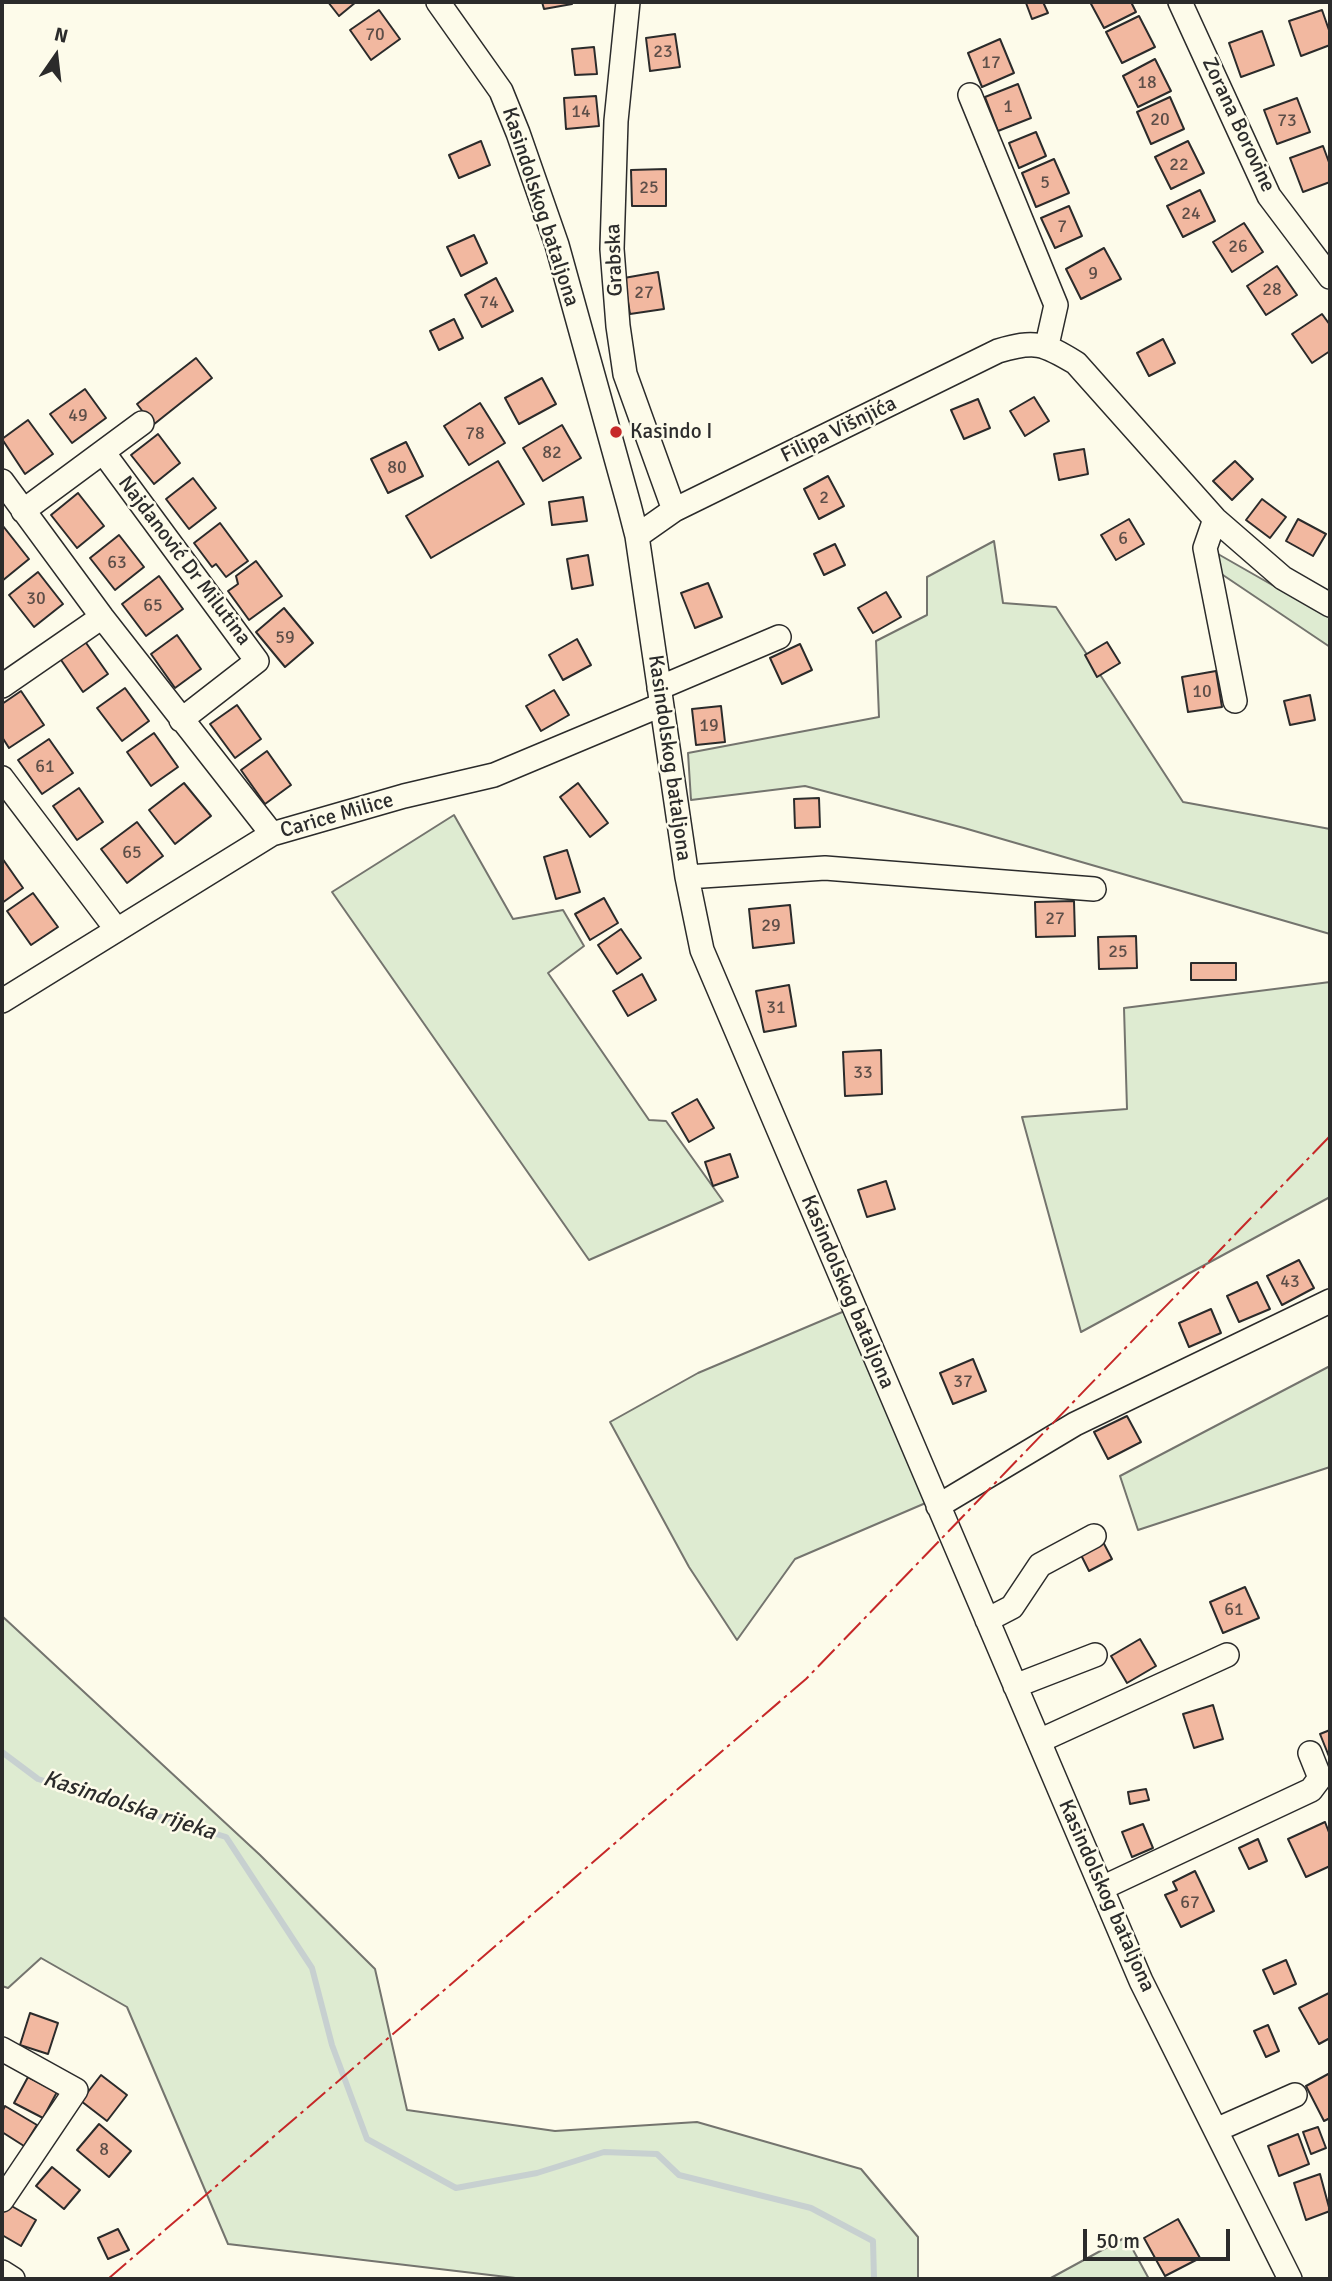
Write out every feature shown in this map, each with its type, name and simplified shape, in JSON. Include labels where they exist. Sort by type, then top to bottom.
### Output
[{"type":"street","name":"Kasindolskog bataljona","points":[[438,2],[501,90],[556,245],[637,536],[687,877],[702,950],[1141,1981],[1290,2279]]},
{"type":"street","name":"Grabska","points":[[628,2],[616,121],[612,248],[618,326],[625,374],[674,510]]},
{"type":"street","name":"Zorana Borovine","points":[[1180,2],[1269,196],[1330,276]]},
{"type":"street","points":[[970,95],[1056,305],[1047,345],[1076,363],[1215,519],[1283,578],[1330,605]]},
{"type":"street","name":"Filipa Višnjića","points":[[637,536],[674,510],[998,352],[1027,343],[1047,345]]},
{"type":"street","points":[[23,511],[142,423]]},
{"type":"street","name":"Najdanović Dr Milutina","points":[[103,452],[257,661],[181,720]]},
{"type":"street","points":[[2,481],[102,617],[272,834]]},
{"type":"street","points":[[1215,519],[1205,548],[1235,701]]},
{"type":"street","points":[[2,686],[102,617]]},
{"type":"street","name":"Carice Milice","points":[[2,1000],[272,834],[404,796],[494,775],[779,637]]},
{"type":"street","points":[[2,778],[117,930]]},
{"type":"street","points":[[687,877],[825,868],[1094,889]]},
{"type":"street","points":[[938,1506],[1075,1424],[1330,1301]]},
{"type":"street","points":[[987,1620],[1012,1607],[1040,1566],[1094,1536]]},
{"type":"street","points":[[1015,1686],[1096,1655]]},
{"type":"street","points":[[1039,1741],[1227,1655]]},
{"type":"street","points":[[1102,1888],[1311,1790],[1320,1779],[1310,1753]]},
{"type":"street","points":[[2,2049],[76,2090],[2,2200]]},
{"type":"street","points":[[1216,2130],[1296,2095]]},
{"type":"street","points":[[2,2272],[13,2279]]},
{"type":"green space","points":[[994,541],[1003,603],[1056,607],[1183,802],[1330,829],[1330,934],[964,828],[805,786],[691,800],[688,753],[879,717],[876,641],[927,615],[927,577]]},
{"type":"green space","points":[[1218,554],[1330,618],[1330,647],[1211,567]]},
{"type":"green space","points":[[454,815],[513,919],[563,910],[584,946],[548,973],[649,1120],[666,1121],[723,1201],[589,1260],[332,892]]},
{"type":"green space","points":[[1330,982],[1330,1197],[1081,1332],[1022,1117],[1127,1109],[1124,1008]]},
{"type":"green space","points":[[847,1310],[928,1502],[795,1559],[737,1640],[689,1567],[610,1422],[698,1373]]},
{"type":"green space","points":[[1330,1366],[1330,1467],[1138,1530],[1120,1476]]},
{"type":"green space","points":[[2,1616],[260,1855],[375,1969],[407,2110],[555,2131],[697,2122],[861,2169],[918,2237],[918,2279],[524,2279],[228,2244],[127,2007],[41,1958],[8,1988],[2,1986]]},
{"type":"green space","points":[[1126,2237],[1149,2279],[1049,2279]]},
{"type":"building","points":[[328,2],[356,2],[339,16]]},
{"type":"building","points":[[542,2],[572,2],[572,4],[544,9]]},
{"type":"building","points":[[1043,2],[1048,13],[1032,19],[1026,3]]},
{"type":"building","points":[[1090,2],[1131,2],[1136,12],[1104,28]]},
{"type":"building","points":[[379,10],[400,39],[371,60],[350,30]]},
{"type":"building","points":[[1322,10],[1330,33],[1330,45],[1301,56],[1289,21]]},
{"type":"building","points":[[1139,16],[1155,47],[1122,63],[1106,32]]},
{"type":"building","points":[[1262,31],[1274,65],[1241,77],[1229,43]]},
{"type":"building","points":[[675,34],[680,67],[650,71],[646,38]]},
{"type":"building","points":[[1000,39],[1014,73],[982,87],[968,53]]},
{"type":"building","points":[[594,47],[597,74],[575,75],[572,49]]},
{"type":"building","points":[[1155,59],[1171,91],[1138,107],[1123,76]]},
{"type":"building","points":[[1018,84],[1031,118],[998,131],[985,97]]},
{"type":"building","points":[[596,96],[599,126],[566,129],[564,98]]},
{"type":"building","points":[[1170,97],[1184,129],[1151,144],[1137,112]]},
{"type":"building","points":[[1297,98],[1310,132],[1277,144],[1264,110]]},
{"type":"building","points":[[1036,132],[1046,156],[1019,168],[1009,143]]},
{"type":"building","points":[[481,141],[490,165],[459,178],[449,155]]},
{"type":"building","points":[[1188,141],[1204,173],[1171,189],[1155,157]]},
{"type":"building","points":[[1323,146],[1330,165],[1330,182],[1303,192],[1290,158]]},
{"type":"building","points":[[1054,159],[1069,193],[1036,207],[1022,173]]},
{"type":"building","points":[[666,169],[666,206],[632,206],[631,170]]},
{"type":"building","points":[[1200,190],[1215,221],[1183,237],[1167,206]]},
{"type":"building","points":[[1069,206],[1082,236],[1055,248],[1041,218]]},
{"type":"building","points":[[1244,223],[1263,252],[1232,272],[1213,242]]},
{"type":"building","points":[[474,235],[487,263],[461,276],[447,247]]},
{"type":"building","points":[[1104,248],[1121,279],[1081,299],[1066,269]]},
{"type":"building","points":[[1277,266],[1297,295],[1266,315],[1247,286]]},
{"type":"building","points":[[658,272],[664,309],[630,314],[624,278]]},
{"type":"building","points":[[496,278],[513,311],[482,327],[465,295]]},
{"type":"building","points":[[1322,314],[1330,325],[1330,351],[1312,363],[1292,334]]},
{"type":"building","points":[[454,319],[463,338],[439,350],[430,331]]},
{"type":"building","points":[[1163,339],[1175,363],[1149,376],[1137,353]]},
{"type":"building","points":[[196,358],[212,378],[153,425],[137,404]]},
{"type":"building","points":[[542,378],[556,404],[519,424],[505,398]]},
{"type":"building","points":[[85,389],[106,418],[72,443],[50,414]]},
{"type":"building","points":[[1034,397],[1049,421],[1025,436],[1010,411]]},
{"type":"building","points":[[978,399],[990,428],[964,439],[951,410]]},
{"type":"building","points":[[480,403],[505,443],[469,465],[444,426]]},
{"type":"building","points":[[28,420],[53,454],[25,474],[2,439]]},
{"type":"building","points":[[562,425],[581,458],[543,481],[523,448]]},
{"type":"building","points":[[158,434],[180,463],[154,484],[131,455]]},
{"type":"building","points":[[406,442],[423,476],[388,493],[371,459]]},
{"type":"building","points":[[1084,449],[1088,474],[1059,480],[1054,454]]},
{"type":"building","points":[[498,461],[524,504],[431,558],[406,516]]},
{"type":"building","points":[[1235,461],[1253,479],[1232,500],[1213,481]]},
{"type":"building","points":[[828,476],[844,506],[819,519],[804,489]]},
{"type":"building","points":[[193,478],[216,508],[189,529],[166,499]]},
{"type":"building","points":[[78,493],[104,526],[77,548],[51,515]]},
{"type":"building","points":[[583,497],[587,521],[552,525],[549,502]]},
{"type":"building","points":[[1262,499],[1286,517],[1270,538],[1246,520]]},
{"type":"building","points":[[1129,519],[1144,544],[1116,560],[1101,535]]},
{"type":"building","points":[[1298,519],[1326,534],[1313,556],[1286,541]]},
{"type":"building","points":[[220,523],[248,561],[226,577],[216,564],[212,567],[194,543]]},
{"type":"building","points":[[2,527],[29,559],[2,581]]},
{"type":"building","points":[[119,535],[144,567],[115,590],[90,558]]},
{"type":"building","points":[[835,544],[845,565],[824,575],[814,554]]},
{"type":"building","points":[[588,555],[593,585],[572,589],[567,559]]},
{"type":"building","points":[[256,561],[282,596],[249,620],[228,591],[238,584],[236,576]]},
{"type":"building","points":[[38,572],[63,604],[34,627],[9,595]]},
{"type":"building","points":[[159,576],[183,609],[146,636],[122,604]]},
{"type":"building","points":[[708,583],[722,617],[695,628],[681,593]]},
{"type":"building","points":[[886,592],[901,617],[873,633],[858,608]]},
{"type":"building","points":[[284,608],[313,643],[285,667],[256,632]]},
{"type":"building","points":[[177,635],[201,669],[175,688],[151,654]]},
{"type":"building","points":[[577,639],[591,665],[563,680],[549,655]]},
{"type":"building","points":[[84,640],[108,674],[83,692],[59,657]]},
{"type":"building","points":[[1107,642],[1120,663],[1097,677],[1085,655]]},
{"type":"building","points":[[800,644],[812,670],[782,684],[770,658]]},
{"type":"building","points":[[1216,671],[1222,707],[1188,712],[1182,677]]},
{"type":"building","points":[[125,688],[149,721],[122,741],[97,708]]},
{"type":"building","points":[[554,690],[569,715],[541,731],[526,706]]},
{"type":"building","points":[[21,691],[44,725],[9,748],[2,737],[2,704]]},
{"type":"building","points":[[1310,695],[1315,720],[1290,725],[1284,701]]},
{"type":"building","points":[[237,705],[261,739],[235,758],[210,724]]},
{"type":"building","points":[[721,706],[725,742],[696,745],[692,709]]},
{"type":"building","points":[[154,733],[178,767],[151,786],[127,752]]},
{"type":"building","points":[[49,739],[73,773],[42,794],[18,760]]},
{"type":"building","points":[[267,751],[291,785],[265,804],[241,770]]},
{"type":"building","points":[[184,783],[211,816],[175,844],[149,810]]},
{"type":"building","points":[[578,783],[608,823],[590,837],[560,797]]},
{"type":"building","points":[[79,788],[103,822],[77,840],[53,806]]},
{"type":"building","points":[[819,798],[820,827],[795,828],[794,799]]},
{"type":"building","points":[[137,822],[163,856],[127,883],[101,849]]},
{"type":"building","points":[[567,850],[580,892],[556,899],[544,857]]},
{"type":"building","points":[[2,858],[23,888],[2,903]]},
{"type":"building","points":[[33,893],[58,927],[31,945],[7,911]]},
{"type":"building","points":[[604,898],[618,923],[590,940],[575,914]]},
{"type":"building","points":[[1074,901],[1075,936],[1036,937],[1035,902]]},
{"type":"building","points":[[790,905],[794,943],[753,948],[749,909]]},
{"type":"building","points":[[621,929],[641,958],[617,974],[598,945]]},
{"type":"building","points":[[1136,936],[1137,968],[1099,969],[1098,937]]},
{"type":"building","points":[[1191,963],[1236,963],[1236,980],[1191,980]]},
{"type":"building","points":[[642,974],[656,1000],[628,1016],[613,991]]},
{"type":"building","points":[[789,985],[796,1026],[764,1032],[756,991]]},
{"type":"building","points":[[881,1050],[882,1094],[845,1096],[843,1052]]},
{"type":"building","points":[[697,1099],[714,1128],[689,1142],[672,1113]]},
{"type":"building","points":[[730,1154],[738,1177],[713,1186],[705,1162]]},
{"type":"building","points":[[886,1181],[895,1209],[867,1217],[858,1190]]},
{"type":"building","points":[[1299,1260],[1314,1288],[1282,1305],[1267,1276]]},
{"type":"building","points":[[1257,1282],[1270,1309],[1239,1322],[1227,1296]]},
{"type":"building","points":[[1211,1309],[1221,1333],[1189,1347],[1179,1323]]},
{"type":"building","points":[[973,1359],[986,1391],[953,1404],[940,1373]]},
{"type":"building","points":[[1127,1416],[1141,1442],[1108,1459],[1094,1432]]},
{"type":"building","points":[[1102,1540],[1112,1559],[1089,1571],[1079,1551]]},
{"type":"building","points":[[1245,1587],[1259,1618],[1223,1633],[1210,1602]]},
{"type":"building","points":[[1140,1639],[1156,1666],[1127,1683],[1111,1656]]},
{"type":"building","points":[[1213,1705],[1223,1739],[1194,1748],[1183,1714]]},
{"type":"building","points":[[1330,1730],[1330,1759],[1320,1734]]},
{"type":"building","points":[[1146,1789],[1149,1800],[1130,1804],[1128,1792]]},
{"type":"building","points":[[1325,1822],[1330,1835],[1330,1866],[1306,1877],[1288,1839]]},
{"type":"building","points":[[1143,1824],[1153,1848],[1132,1857],[1122,1832]]},
{"type":"building","points":[[1258,1839],[1267,1861],[1249,1869],[1239,1848]]},
{"type":"building","points":[[1195,1871],[1214,1911],[1181,1927],[1165,1895],[1177,1890],[1173,1882]]},
{"type":"building","points":[[1286,1960],[1296,1984],[1274,1994],[1263,1970]]},
{"type":"building","points":[[1329,1993],[1330,2038],[1319,2044],[1299,2008]]},
{"type":"building","points":[[30,2013],[58,2023],[48,2054],[20,2045]]},
{"type":"building","points":[[1268,2025],[1279,2051],[1266,2057],[1254,2031]]},
{"type":"building","points":[[1330,2073],[1330,2118],[1324,2121],[1306,2086]]},
{"type":"building","points":[[101,2075],[127,2095],[107,2121],[81,2101]]},
{"type":"building","points":[[28,2077],[57,2092],[43,2118],[14,2103]]},
{"type":"building","points":[[5,2106],[37,2125],[24,2146],[2,2132],[2,2112]]},
{"type":"building","points":[[99,2124],[131,2151],[109,2177],[77,2150]]},
{"type":"building","points":[[1318,2127],[1326,2148],[1311,2154],[1303,2132]]},
{"type":"building","points":[[1298,2134],[1309,2164],[1279,2176],[1268,2146]]},
{"type":"building","points":[[52,2167],[80,2190],[64,2209],[36,2186]]},
{"type":"building","points":[[1320,2174],[1330,2211],[1306,2220],[1294,2183]]},
{"type":"building","points":[[8,2204],[36,2220],[21,2246],[2,2235],[2,2213]]},
{"type":"building","points":[[1178,2219],[1200,2258],[1165,2276],[1144,2238]]},
{"type":"building","points":[[118,2229],[129,2250],[108,2259],[98,2238]]},
{"type":"waterway","name":"Kasindolska rijeka","points":[[2,1752],[38,1779],[226,1837],[312,1968],[332,2045],[367,2139],[456,2188],[537,2173],[604,2152],[657,2154],[679,2175],[811,2208],[873,2241],[874,2279]]},
{"type":"power","points":[[108,2279],[806,1679],[1330,1136]]},
{"type":"place","name":"Kasindo I","points":[[616,432]]}]
